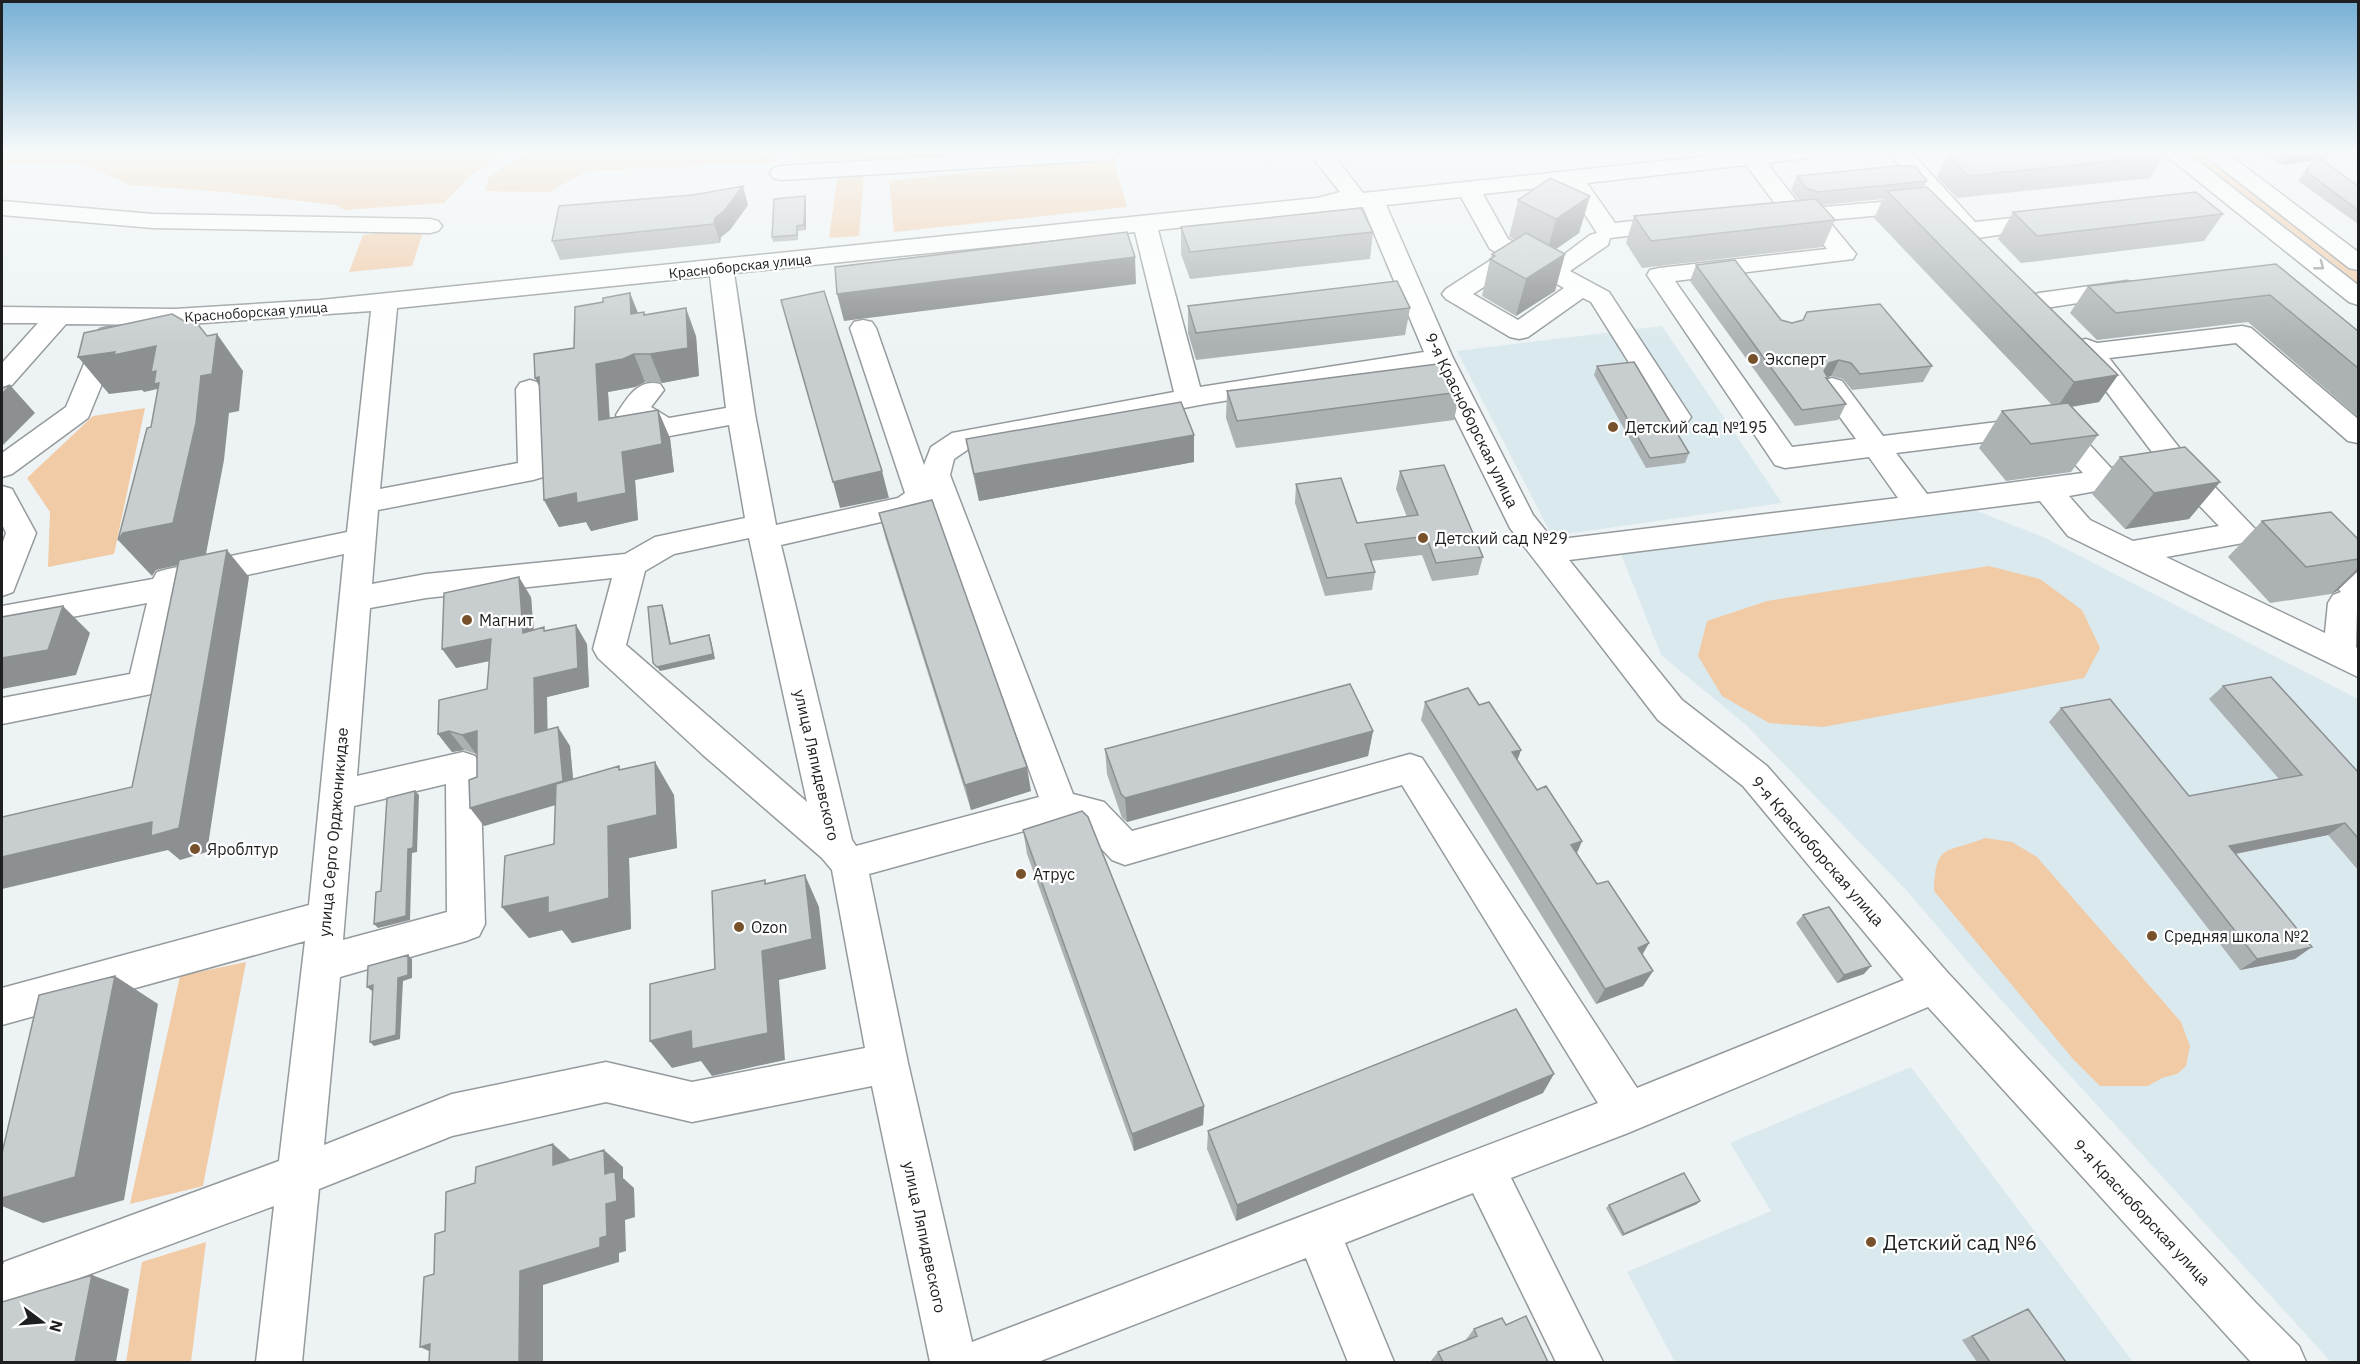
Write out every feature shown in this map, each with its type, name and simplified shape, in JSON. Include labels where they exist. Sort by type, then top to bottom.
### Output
[{"type":"street","points":[[103,217],[153,221],[430,226]]},
{"type":"street","name":"Красноборская улица","points":[[2,315],[186,316],[385,302],[1212,217]]},
{"type":"street","name":"9-я Красноборская улица","points":[[1379,217],[1440,358],[1521,521],[1670,710],[1755,776],[1934,986],[2283,1362]]},
{"type":"street","points":[[1484,217],[1499,244],[1600,297],[1677,417]]},
{"type":"street","points":[[1592,217],[1605,242]]},
{"type":"street","points":[[1796,217],[1844,254],[1743,275],[1659,274],[1785,458],[2054,424],[2105,480]]},
{"type":"street","points":[[1956,217],[1993,254]]},
{"type":"street","points":[[2255,217],[2358,297]]},
{"type":"street","points":[[2297,217],[2358,263]]},
{"type":"street","points":[[1969,230],[2073,218]]},
{"type":"street","points":[[1553,272],[1605,242],[1699,220]]},
{"type":"street","points":[[1145,224],[1189,398]]},
{"type":"street","points":[[1519,253],[1455,294],[1519,331],[1582,287]]},
{"type":"street","name":"улица Ляпидевского","points":[[721,268],[741,414],[763,532],[842,855],[953,1362]]},
{"type":"street","points":[[2156,285],[2031,293],[2091,352],[2178,466],[2243,532]]},
{"type":"street","name":"улица Серго Орджоникидзе","points":[[279,1362],[322,964],[354,599],[385,302]]},
{"type":"street","points":[[2,379],[59,316]]},
{"type":"street","points":[[2,467],[78,412],[117,316]]},
{"type":"street","points":[[864,328],[1060,806]]},
{"type":"street","points":[[2091,352],[2242,334],[2358,434]]},
{"type":"street","points":[[354,599],[426,586],[631,564],[666,545],[763,532],[908,506],[929,488],[941,454],[962,440],[1189,398],[1440,358]]},
{"type":"street","points":[[1832,387],[1920,506]]},
{"type":"street","points":[[364,502],[533,470],[530,389]]},
{"type":"street","points":[[650,390],[630,415],[647,415],[664,428],[741,414]]},
{"type":"street","points":[[1547,552],[2047,490],[2178,466]]},
{"type":"street","points":[[2047,490],[2079,528],[2349,659]]},
{"type":"street","points":[[2,496],[21,533],[2,584]]},
{"type":"street","points":[[2130,553],[2243,532],[2287,530],[2358,590]]},
{"type":"street","points":[[2,711],[144,684],[168,580],[360,540]]},
{"type":"street","points":[[631,564],[609,649],[842,855],[1060,806],[1091,813],[1125,849],[1410,768],[1628,1112]]},
{"type":"street","points":[[2,618],[166,588]]},
{"type":"street","points":[[2349,659],[2344,603],[2358,600]]},
{"type":"street","points":[[322,964],[466,924],[463,766],[337,795]]},
{"type":"street","points":[[2,1006],[325,918]]},
{"type":"street","points":[[980,1362],[1628,1112],[1934,986]]},
{"type":"street","points":[[2,1352],[20,1278],[298,1176],[452,1114],[606,1082],[692,1102],[888,1063]]},
{"type":"street","points":[[1484,1168],[1580,1362]]},
{"type":"street","points":[[1318,1232],[1371,1362]]},
{"type":"shaded area","points":[[832,217],[861,217],[859,236],[829,238]]},
{"type":"shaded area","points":[[892,217],[1037,217],[894,232]]},
{"type":"shaded area","points":[[2272,217],[2284,217],[2358,273],[2358,283]]},
{"type":"shaded area","points":[[424,229],[412,266],[349,272],[363,235]]},
{"type":"shaded area","name":"Детский сад №195","points":[[1662,326],[1782,503],[1552,536],[1457,351]]},
{"type":"shaded area","points":[[145,408],[114,554],[48,567],[50,512],[27,478],[93,416]]},
{"type":"shaded area","name":"Средняя школа №2","points":[[1957,503],[2043,537],[2358,699],[2358,1362],[2331,1362],[1984,981],[1907,891],[1746,725],[1661,655],[1619,549]]},
{"type":"shaded area","points":[[1989,566],[2040,579],[2082,610],[2100,648],[2084,678],[1823,727],[1769,723],[1722,696],[1698,656],[1707,621],[1767,601]]},
{"type":"shaded area","points":[[1985,838],[2012,842],[2037,857],[2181,1022],[2190,1046],[2186,1066],[2177,1074],[2162,1078],[2148,1086],[2100,1086],[2073,1059],[1934,891],[1940,857],[1952,849]]},
{"type":"shaded area","points":[[246,962],[203,1186],[130,1204],[180,976]]},
{"type":"shaded area","name":"Детский сад №6","points":[[1911,1067],[2133,1362],[1675,1362],[1627,1272],[1771,1211],[1730,1143]]},
{"type":"shaded area","points":[[206,1242],[191,1362],[126,1362],[142,1262]]},
{"type":"building","points":[[557,217],[717,217],[714,224],[552,241]]},
{"type":"building","points":[[773,217],[804,217],[804,225],[797,226],[797,235],[772,237]]},
{"type":"building","points":[[1279,217],[1365,217],[1373,232],[1190,252],[1181,227]]},
{"type":"building","points":[[1634,217],[1832,217],[1835,220],[1651,241]]},
{"type":"building","points":[[1912,217],[1957,217],[2118,375],[2074,382]]},
{"type":"building","points":[[2018,217],[2201,217],[2037,236]]},
{"type":"building","points":[[1127,232],[1135,257],[837,294],[835,267]]},
{"type":"building","points":[[1526,233],[1565,254],[1526,279],[1490,259],[1495,256],[1492,254]]},
{"type":"building","points":[[1735,260],[1781,320],[1792,323],[1803,320],[1807,312],[1880,304],[1932,366],[1860,374],[1851,363],[1839,360],[1829,363],[1824,371],[1828,378],[1826,378],[1846,404],[1802,410],[1696,265]]},
{"type":"building","points":[[2276,264],[2358,331],[2358,368],[2270,295],[2116,313],[2088,286]]},
{"type":"building","points":[[1397,281],[1410,308],[1196,333],[1188,306]]},
{"type":"building","points":[[824,291],[882,471],[833,482],[781,300]]},
{"type":"building","points":[[630,293],[631,314],[644,312],[644,315],[686,308],[688,348],[634,354],[623,359],[596,364],[599,420],[658,410],[662,444],[622,452],[626,493],[577,503],[576,493],[544,500],[539,377],[535,378],[534,354],[574,348],[575,307],[603,302],[603,298]]},
{"type":"building","points":[[172,314],[184,321],[196,322],[207,336],[217,334],[212,374],[201,376],[196,423],[173,523],[123,533],[118,540],[147,428],[151,427],[159,383],[154,384],[156,371],[151,372],[156,346],[114,355],[115,352],[78,357],[84,333]]},
{"type":"building","points":[[1634,362],[1689,453],[1650,458],[1597,366]]},
{"type":"building","points":[[1445,363],[1460,392],[1237,421],[1227,391]]},
{"type":"building","points":[[10,385],[2,394],[2,388]]},
{"type":"building","points":[[1181,402],[1194,435],[974,474],[966,439]]},
{"type":"building","points":[[2068,403],[2098,435],[2031,444],[2002,411]]},
{"type":"building","points":[[2185,447],[2220,482],[2154,493],[2120,457]]},
{"type":"building","name":"Детский сад №29","points":[[1444,465],[1483,557],[1436,563],[1426,536],[1365,544],[1375,572],[1327,578],[1296,484],[1341,478],[1357,523],[1418,515],[1400,471]]},
{"type":"building","points":[[932,500],[1027,767],[965,785],[879,513]]},
{"type":"building","points":[[2331,512],[2358,539],[2358,559],[2306,567],[2262,521]]},
{"type":"building","points":[[227,550],[179,828],[151,836],[152,822],[2,857],[2,817],[132,787],[179,560]]},
{"type":"building","points":[[519,577],[523,633],[544,627],[544,631],[576,625],[578,668],[534,678],[535,733],[558,727],[563,781],[470,808],[469,780],[477,777],[477,731],[462,735],[449,731],[438,734],[439,700],[487,689],[491,639],[442,649],[444,593]]},
{"type":"building","points":[[662,605],[670,644],[709,635],[713,654],[657,667],[653,663],[648,607]]},
{"type":"building","points":[[63,606],[48,650],[2,658],[2,617]]},
{"type":"building","points":[[2271,677],[2358,772],[2358,838],[2345,823],[2229,846],[2312,947],[2257,959],[2061,708],[2110,699],[2189,796],[2302,775],[2223,686]]},
{"type":"building","points":[[1350,684],[1373,731],[1125,798],[1121,794],[1105,749]]},
{"type":"building","points":[[1468,688],[1479,705],[1489,702],[1521,750],[1512,752],[1537,790],[1546,786],[1582,841],[1571,845],[1597,884],[1608,881],[1649,943],[1638,948],[1653,971],[1605,989],[1425,702]]},
{"type":"building","points":[[655,762],[657,815],[608,826],[609,898],[548,913],[548,897],[502,907],[505,856],[554,844],[556,784],[619,766],[619,770]]},
{"type":"building","points":[[415,791],[413,848],[408,849],[406,916],[374,924],[376,892],[381,891],[387,798]]},
{"type":"building","points":[[1082,811],[1088,817],[1204,1106],[1132,1134],[1023,830]]},
{"type":"building","points":[[805,875],[812,939],[762,951],[768,1033],[692,1049],[691,1031],[650,1041],[650,984],[715,969],[712,891],[765,880],[765,884]]},
{"type":"building","points":[[1829,907],[1871,966],[1844,975],[1803,915]]},
{"type":"building","points":[[408,955],[408,975],[398,978],[396,1035],[370,1042],[373,985],[367,987],[368,966]]},
{"type":"building","points":[[115,976],[75,1177],[2,1198],[2,1153],[39,995]]},
{"type":"building","points":[[1516,1009],[1554,1074],[1237,1205],[1208,1131]]},
{"type":"building","points":[[553,1144],[553,1165],[604,1150],[605,1174],[615,1171],[617,1201],[606,1204],[607,1236],[600,1238],[600,1247],[520,1271],[519,1362],[429,1362],[430,1344],[420,1347],[424,1277],[434,1274],[435,1234],[445,1231],[446,1192],[475,1183],[476,1167]]},
{"type":"building","points":[[1684,1173],[1700,1201],[1624,1234],[1609,1205]]},
{"type":"building","points":[[92,1275],[75,1362],[2,1362],[2,1302]]},
{"type":"building","points":[[2028,1309],[2066,1362],[1990,1362],[1972,1336]]},
{"type":"building","points":[[1526,1316],[1548,1362],[1443,1362],[1438,1352],[1477,1336],[1474,1329],[1502,1318],[1506,1325]]},
{"type":"place","name":"Эксперт","points":[[1753,359]]},
{"type":"place","name":"Детский сад №195","points":[[1613,427]]},
{"type":"place","name":"Детский сад №29","points":[[1423,538]]},
{"type":"place","name":"Магнит","points":[[467,620]]},
{"type":"place","name":"Яроблтур","points":[[195,849]]},
{"type":"place","name":"Атрус","points":[[1021,874]]},
{"type":"place","name":"Ozon","points":[[739,927]]},
{"type":"place","name":"Средняя школа №2","points":[[2152,936]]},
{"type":"place","name":"Детский сад №6","points":[[1871,1242]]}]
